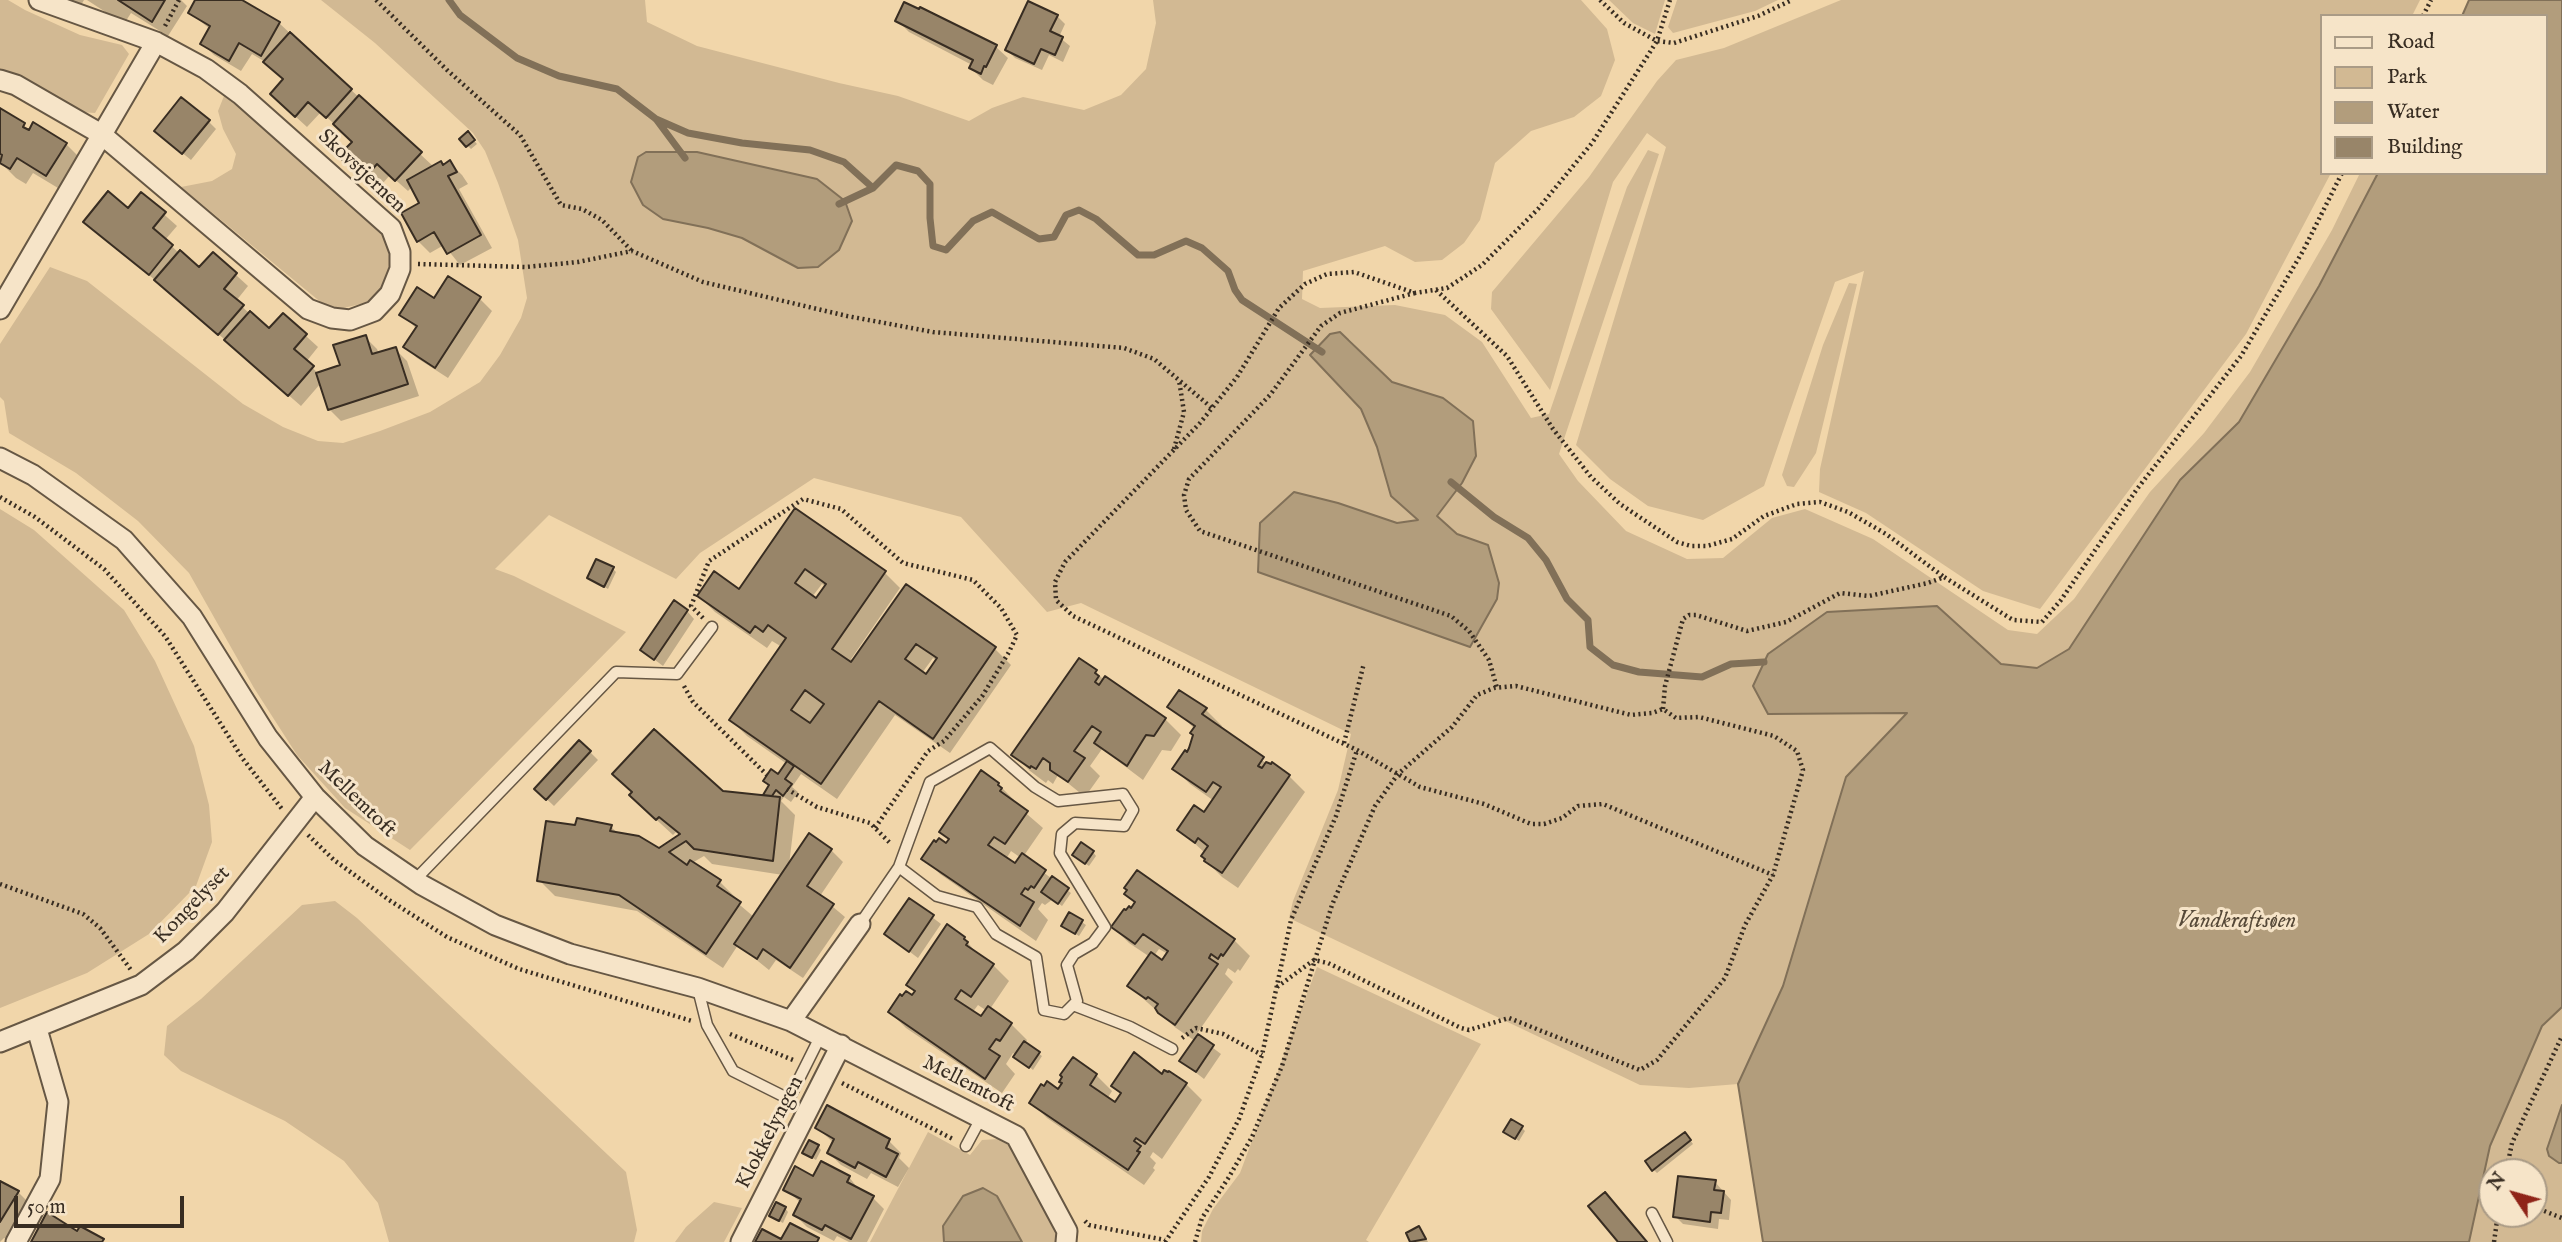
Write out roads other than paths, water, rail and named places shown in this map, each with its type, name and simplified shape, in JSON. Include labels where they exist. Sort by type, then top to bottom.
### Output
[{"type":"street","name":"Skovstjernen","points":[[38,0],[156,42],[206,69],[240,94],[391,228],[400,252],[400,264],[390,294],[374,312],[350,320],[332,318],[308,309],[101,134]]},
{"type":"street","points":[[0,309],[156,42]]},
{"type":"street","points":[[0,80],[16,85],[101,134]]},
{"type":"street","name":"Mellemtoft","points":[[0,458],[33,475],[124,540],[192,617],[268,738],[315,797],[365,846],[415,880],[495,925],[570,954],[698,988],[791,1021],[1016,1136],[1071,1241]]},
{"type":"street","name":"Kongelyset","points":[[0,1042],[141,985],[186,951],[225,912],[315,797]]},
{"type":"street","points":[[791,1021],[860,924]]},
{"type":"street","points":[[16,1242],[50,1179],[58,1102],[37,1029]]},
{"type":"street","name":"Klokkelyngen","points":[[741,1242],[841,1045]]},
{"type":"lane","points":[[415,880],[616,672],[677,674],[712,627]]},
{"type":"lane","points":[[860,924],[901,863],[930,782],[990,748],[1035,788],[1058,800],[1123,794],[1133,810],[1124,826],[1075,823],[1062,834],[1060,853],[1105,927],[1093,943],[1074,954],[1067,965],[1077,1001],[1065,1014],[1044,1010],[1036,957],[996,934],[977,907],[937,896],[901,863]]},
{"type":"lane","points":[[698,988],[707,1025],[733,1071],[789,1099],[821,1035]]},
{"type":"lane","points":[[1073,1005],[1130,1027],[1172,1049]]},
{"type":"lane","points":[[966,1146],[981,1118]]},
{"type":"lane","points":[[1652,1213],[1667,1242]]},
{"type":"water","name":"Vandkraftsøen","points":[[2469,0],[2562,0],[2562,1007],[2542,1026],[2490,1146],[2487,1158],[2478,1158],[2478,1201],[2469,1242],[1763,1242],[1738,1084],[1783,986],[1846,777],[1907,713],[1768,714],[1753,686],[1768,654],[1827,612],[1937,606],[2001,664],[2037,668],[2069,649],[2180,480],[2239,422],[2319,286],[2377,175],[2548,175],[2548,14],[2463,14]]},
{"type":"water","points":[[646,152],[697,152],[817,179],[845,201],[852,221],[839,250],[818,267],[798,268],[742,238],[663,219],[643,205],[631,182],[638,157]]},
{"type":"water","points":[[1340,332],[1392,382],[1443,398],[1473,421],[1476,456],[1462,483],[1437,516],[1457,534],[1488,545],[1499,583],[1497,599],[1470,647],[1258,572],[1260,523],[1294,492],[1338,503],[1397,523],[1418,520],[1391,496],[1377,447],[1361,409],[1310,355],[1330,334]]},
{"type":"water","points":[[2562,1105],[2562,1163],[2559,1163],[2549,1156],[2547,1149]]},
{"type":"water","points":[[983,1188],[997,1196],[1022,1242],[944,1242],[943,1226],[963,1196]]},
{"type":"waterway","points":[[449,0],[460,15],[517,58],[559,76],[617,89],[656,119],[685,158]]},
{"type":"waterway","points":[[656,119],[688,133],[742,143],[810,150],[844,162],[873,188]]},
{"type":"waterway","points":[[839,204],[873,188],[896,165],[918,171],[930,184],[933,246],[946,250],[973,221],[992,212],[1039,239],[1054,237],[1066,215],[1079,210],[1096,219],[1138,255],[1154,255],[1186,241],[1202,248],[1228,271],[1242,300],[1322,352]]},
{"type":"waterway","points":[[1451,482],[1494,517],[1528,538],[1546,560],[1567,599],[1588,620],[1590,647],[1613,665],[1639,672],[1702,677],[1731,664],[1764,662]]}]
